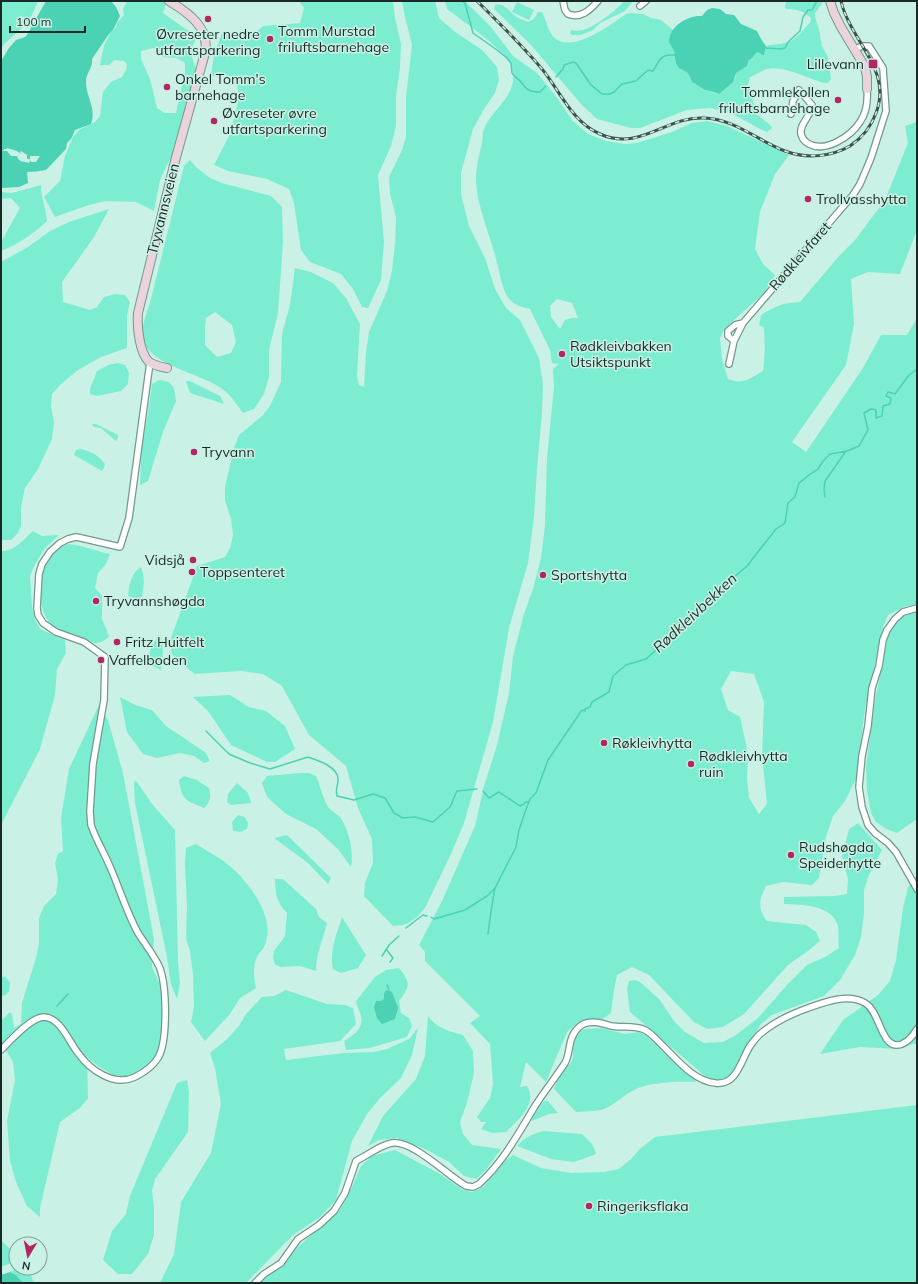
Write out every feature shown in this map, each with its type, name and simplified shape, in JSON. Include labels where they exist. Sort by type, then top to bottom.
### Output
[{"type":"street","name":"Tryvannsveien","points":[[150,362],[144,355],[140,340],[138,323],[139,308],[182,133],[205,53],[206,37],[193,19],[169,1]]},
{"type":"street","points":[[563,1],[565,10],[568,14],[578,16],[582,15],[598,1]]},
{"type":"street","points":[[640,6],[646,1]]},
{"type":"street","points":[[791,114],[793,101],[800,90],[812,105],[801,130],[803,138],[808,143],[815,146],[829,144],[847,135],[860,122],[866,110],[868,89],[866,71],[836,19],[830,1]]},
{"type":"street","name":"Rødkleivfaret","points":[[729,364],[734,341],[743,323],[853,195],[869,164],[886,114],[883,68],[869,46],[863,46],[854,50]]},
{"type":"street","name":"Rødkleivfaret","points":[[734,341],[729,338],[728,331],[735,325],[743,323]]},
{"type":"street","points":[[1,1050],[33,1021],[47,1018],[54,1021],[64,1031],[78,1053],[92,1068],[107,1077],[123,1080],[132,1079],[143,1072],[158,1058],[162,1046],[165,1003],[159,967],[138,931],[91,825],[90,811],[93,764],[104,700],[105,657],[84,642],[56,632],[47,627],[40,618],[37,608],[40,570],[45,559],[56,547],[68,539],[76,537],[120,547],[129,518],[150,362],[167,368]]},
{"type":"street","points":[[917,608],[903,612],[895,619],[887,630],[883,640],[878,669],[872,688],[859,787],[862,807],[868,825],[874,833],[888,843],[896,852],[917,889]]},
{"type":"street","points":[[255,1283],[264,1274],[281,1263],[298,1239],[319,1225],[334,1211],[345,1193],[356,1161],[383,1146],[392,1143],[404,1144],[417,1151],[466,1186],[473,1187],[480,1184],[512,1145],[536,1105],[565,1063],[574,1034],[578,1028],[585,1023],[597,1022],[615,1026],[643,1029],[652,1035],[691,1072],[704,1080],[715,1084],[725,1082],[733,1077],[739,1069],[750,1045],[773,1024],[808,1008],[835,999],[855,999],[867,1004],[876,1016],[886,1040],[893,1045],[899,1045],[906,1042],[917,1029]]},
{"type":"shaded area","points":[[1,1],[38,1],[27,22],[1,48]]},
{"type":"shaded area","points":[[46,1],[111,1],[116,7],[120,16],[113,30],[92,59],[92,65],[86,80],[87,91],[93,112],[91,124],[75,130],[71,139],[67,143],[66,149],[46,170],[27,172],[28,183],[19,187],[1,188],[1,151],[1,61],[16,40],[27,35]],"holes":[[[7,148],[22,154],[20,153],[21,151],[27,155],[27,159],[30,159],[30,156],[40,156],[36,162],[31,162],[30,160],[29,163],[20,161],[17,156],[11,156],[7,151],[4,151],[4,149]]]},
{"type":"shaded area","points":[[127,1],[162,1],[166,3],[163,13],[197,37],[193,45],[192,52],[196,68],[172,155],[160,180],[154,211],[136,202],[105,201],[55,217],[44,197],[60,181],[65,156],[73,137],[79,130],[95,122],[100,116],[103,92],[111,82],[122,77],[126,70],[127,64],[124,61],[115,60],[109,65],[100,65],[104,46],[110,33],[116,28],[117,23],[124,15],[123,9]],"holes":[[[153,48],[160,51],[163,57],[177,58],[185,63],[185,72],[176,113],[165,113],[157,108],[150,79],[141,59],[141,51]]]},
{"type":"shaded area","points":[[299,1],[393,1],[401,44],[400,68],[396,96],[396,126],[391,146],[378,175],[384,242],[381,280],[368,308],[362,307],[353,289],[341,274],[310,262],[301,250],[294,203],[289,189],[267,179],[228,171],[214,165],[231,132],[239,97],[237,85],[229,76],[211,76],[214,55],[222,33],[238,40],[251,37],[263,26],[300,23],[304,8]]},
{"type":"shaded area","points":[[402,1],[435,1],[439,18],[454,31],[482,50],[497,67],[499,80],[495,93],[473,129],[461,173],[461,194],[469,226],[485,258],[495,289],[506,308],[520,320],[539,358],[543,384],[534,517],[528,563],[509,628],[493,722],[464,823],[425,908],[417,917],[408,923],[393,926],[364,896],[365,883],[373,863],[372,839],[358,808],[346,766],[309,735],[282,686],[263,674],[241,671],[195,674],[179,662],[171,653],[171,638],[197,566],[225,557],[230,548],[233,535],[231,519],[225,500],[225,487],[234,448],[239,435],[262,416],[270,406],[281,382],[282,334],[290,305],[295,268],[311,272],[333,283],[346,298],[360,324],[357,376],[359,385],[364,387],[369,332],[387,291],[392,271],[396,217],[390,194],[389,177],[402,150],[406,137],[406,97],[412,45]]},
{"type":"shaded area","points":[[445,1],[465,1],[491,27],[513,56],[537,73],[558,99],[572,120],[588,134],[606,141],[625,144],[637,143],[672,132],[692,123],[707,121],[727,126],[789,155],[775,174],[760,212],[755,249],[763,264],[775,275],[764,293],[725,328],[720,338],[722,359],[728,379],[733,381],[746,380],[763,371],[765,339],[764,328],[759,325],[761,315],[771,309],[788,303],[800,302],[839,256],[855,240],[885,200],[908,143],[905,126],[916,122],[917,120],[917,230],[900,274],[868,272],[851,279],[854,324],[846,365],[792,442],[806,452],[863,368],[881,335],[907,335],[917,318],[917,604],[904,607],[888,615],[883,627],[865,709],[856,779],[845,801],[833,816],[826,837],[819,878],[812,885],[783,882],[766,886],[760,904],[760,908],[767,921],[806,925],[816,932],[820,941],[788,965],[744,1014],[723,1027],[707,1029],[694,1022],[649,975],[632,967],[617,975],[611,1013],[600,1021],[578,1022],[567,1032],[546,1082],[526,1062],[520,1087],[527,1086],[530,1093],[528,1105],[521,1117],[506,1132],[492,1133],[481,1129],[486,1122],[481,1122],[477,1117],[490,1098],[493,1084],[490,1044],[470,1023],[480,1016],[425,961],[425,952],[419,945],[442,901],[475,826],[484,786],[497,745],[509,693],[513,656],[541,558],[545,526],[547,458],[554,387],[553,369],[559,364],[552,363],[550,350],[530,309],[514,303],[509,299],[505,292],[478,197],[476,179],[483,131],[488,121],[509,94],[513,78],[512,68],[509,61],[494,45],[447,9]],"holes":[[[557,299],[572,303],[578,318],[565,320],[560,329],[551,317],[550,306]],[[731,671],[754,674],[764,702],[762,755],[767,804],[759,814],[749,798],[747,779],[748,753],[740,717],[728,710],[721,689]]]},
{"type":"shaded area","points":[[624,1],[633,1],[625,11],[600,23],[593,30],[581,35],[572,35],[570,33],[571,30],[577,31],[591,27],[612,13]]},
{"type":"shaded area","points":[[786,1],[824,1],[815,13],[815,17],[822,46],[828,57],[831,79],[828,83],[824,83],[788,71],[773,68],[767,69],[750,77],[748,85],[752,93],[757,114],[772,128],[767,132],[729,112],[710,108],[687,110],[640,128],[631,128],[597,119],[581,104],[531,45],[494,9],[495,5],[503,6],[516,17],[528,22],[534,19],[538,12],[542,12],[552,35],[559,41],[568,43],[589,37],[626,14],[643,14],[651,18],[661,20],[673,30],[669,38],[674,50],[676,64],[679,68],[688,73],[692,82],[695,84],[705,90],[719,94],[735,78],[736,73],[748,64],[749,60],[755,53],[758,52],[761,55],[764,55],[766,46],[792,41],[809,23],[811,18],[803,12],[785,8]]},
{"type":"shaded area","points":[[517,2],[534,10],[529,20],[512,12]]},
{"type":"shaded area","name":"Lillevann","points":[[712,8],[720,9],[726,14],[734,15],[741,24],[757,31],[766,46],[764,55],[758,52],[756,53],[749,60],[747,66],[736,73],[733,82],[719,94],[705,90],[692,82],[688,73],[679,68],[676,64],[674,51],[669,42],[672,31],[676,26],[691,17],[702,16],[707,10]]},
{"type":"shaded area","points":[[190,160],[197,168],[210,178],[222,183],[271,196],[282,207],[283,242],[278,313],[269,350],[269,377],[264,394],[254,409],[243,413],[225,391],[216,385],[180,370],[158,358],[149,351],[144,342],[144,322],[184,166]],"holes":[[[215,312],[232,325],[236,342],[231,353],[217,357],[205,345],[206,318]]]},
{"type":"shaded area","points":[[41,185],[47,221],[26,238],[1,251],[1,242],[20,208],[11,198],[1,199],[1,192],[12,193]]},
{"type":"shaded area","points":[[109,209],[94,237],[62,282],[63,302],[90,310],[97,307],[104,297],[115,294],[125,295],[130,302],[127,315],[127,348],[101,357],[78,370],[52,394],[51,406],[54,422],[52,439],[38,469],[25,488],[21,507],[21,526],[18,533],[11,540],[1,540],[1,262],[28,247],[50,231],[69,222]]},
{"type":"shaded area","points":[[118,363],[125,365],[129,373],[128,384],[121,391],[97,396],[90,394],[90,389],[97,371],[108,365]]},
{"type":"shaded area","points":[[159,380],[169,382],[174,388],[176,401],[163,432],[148,481],[140,485],[142,446],[152,384]]},
{"type":"shaded area","points":[[186,381],[190,381],[220,396],[224,404],[190,393]]},
{"type":"shaded area","points":[[92,424],[96,424],[118,435],[118,438],[116,441],[101,428],[94,427]]},
{"type":"shaded area","points":[[81,449],[100,458],[105,464],[102,471],[74,455],[76,450]]},
{"type":"shaded area","points":[[33,531],[42,536],[59,535],[45,548],[30,576],[34,617],[40,629],[65,640],[66,653],[57,669],[55,695],[40,749],[1,825],[1,551],[6,551],[14,547]]},
{"type":"shaded area","points":[[67,544],[110,554],[106,564],[98,573],[95,588],[102,596],[102,619],[109,636],[100,642],[96,643],[65,632],[51,624],[43,611],[40,593],[42,574],[48,560],[54,553]]},
{"type":"shaded area","points":[[141,567],[144,585],[142,596],[139,599],[128,596],[133,576]]},
{"type":"shaded area","points":[[917,611],[917,819],[897,833],[886,829],[876,822],[871,813],[867,791],[866,766],[875,701],[889,631],[901,617]]},
{"type":"shaded area","points":[[161,635],[163,652],[161,670],[150,665],[149,656],[152,645]]},
{"type":"shaded area","points":[[230,695],[249,707],[266,711],[285,726],[295,749],[275,762],[267,762],[231,745],[208,711],[193,697]]},
{"type":"shaded area","points":[[120,697],[135,705],[152,710],[166,726],[206,753],[210,761],[204,763],[194,756],[180,753],[157,758],[143,754],[127,732]]},
{"type":"shaded area","points":[[99,705],[108,720],[123,773],[154,939],[152,967],[162,989],[162,1025],[159,1046],[152,1063],[128,1077],[113,1075],[87,1057],[88,1098],[81,1107],[60,1122],[40,1208],[40,1217],[27,1206],[16,1182],[10,1161],[7,1121],[15,1080],[13,1062],[1,1041],[1,1024],[2,1020],[10,1012],[12,1014],[14,1028],[21,1024],[22,1003],[36,958],[39,943],[39,918],[44,906],[56,894],[58,880],[55,863],[58,854],[63,851],[61,818],[69,769]]},
{"type":"shaded area","points":[[309,773],[316,776],[328,807],[340,817],[343,822],[351,848],[351,867],[338,849],[316,829],[286,814],[267,797],[262,783],[267,776]]},
{"type":"shaded area","points":[[184,776],[197,780],[209,788],[210,799],[204,808],[189,801],[183,796],[179,780]]},
{"type":"shaded area","points":[[135,781],[152,804],[175,830],[178,961],[180,984],[177,999],[171,984],[167,957],[135,803]]},
{"type":"shaded area","points":[[237,783],[248,793],[251,803],[231,805],[227,802],[228,794]]},
{"type":"shaded area","points":[[238,815],[245,817],[248,823],[247,829],[240,832],[233,831],[232,822]]},
{"type":"shaded area","points":[[858,823],[882,850],[869,875],[864,890],[864,914],[861,937],[855,955],[840,980],[824,996],[772,1015],[761,1024],[743,1053],[736,1070],[726,1079],[712,1079],[706,1077],[630,1012],[627,989],[629,981],[635,980],[640,982],[659,999],[674,1021],[685,1032],[704,1043],[723,1042],[736,1035],[758,1018],[807,965],[825,957],[839,948],[838,926],[835,919],[829,913],[815,907],[784,904],[784,897],[834,896],[847,894],[848,879],[842,856],[849,829]]},
{"type":"shaded area","points":[[287,835],[331,878],[328,884],[308,863],[274,838]]},
{"type":"shaded area","points":[[196,844],[228,864],[246,883],[259,901],[264,911],[268,932],[263,949],[256,959],[254,967],[256,988],[240,998],[230,1014],[205,1041],[191,1022],[194,1007],[193,975],[190,951],[186,938],[186,848]]},
{"type":"shaded area","points":[[917,875],[917,1043],[897,1049],[860,1047],[820,1054],[843,1020],[878,995],[890,981],[896,960],[903,908],[908,887]]},
{"type":"shaded area","points":[[275,879],[283,879],[316,909],[319,917],[327,923],[318,953],[316,971],[300,966],[280,967],[275,964],[273,958],[274,951],[285,936],[287,913],[277,898]]},
{"type":"shaded area","points":[[342,917],[366,955],[358,968],[341,973],[333,969],[332,956],[334,943]]},
{"type":"shaded area","points":[[399,968],[406,978],[408,985],[399,1001],[401,1013],[409,1018],[412,1026],[407,1037],[370,1048],[346,1050],[344,1041],[357,1031],[362,1021],[356,1001],[375,977],[386,970]]},
{"type":"shaded area","points":[[5,976],[10,983],[9,991],[5,996],[1,995],[1,978]]},
{"type":"shaded area","points":[[286,990],[327,1004],[345,1005],[353,1008],[356,1024],[340,1041],[284,1049],[286,1060],[344,1053],[374,1052],[387,1049],[409,1039],[418,1028],[412,1055],[401,1078],[380,1098],[367,1114],[352,1141],[336,1200],[320,1217],[293,1235],[246,1283],[160,1283],[174,1254],[181,1202],[211,1153],[221,1104],[215,1068],[210,1053],[226,1040],[239,1026],[246,1014],[262,997],[274,996]]},
{"type":"shaded area","points":[[387,990],[392,992],[398,1008],[395,1019],[382,1024],[377,1018],[374,1007],[376,1001],[381,1001],[384,999],[384,993]]},
{"type":"shaded area","points":[[428,1016],[439,1026],[463,1035],[473,1051],[474,1073],[467,1103],[460,1122],[463,1134],[472,1145],[501,1149],[486,1170],[476,1179],[464,1176],[449,1162],[425,1149],[397,1138],[379,1140],[368,1146],[383,1116],[416,1079],[425,1056]]},
{"type":"shaded area","points":[[601,1028],[625,1034],[639,1032],[647,1036],[664,1053],[695,1079],[696,1082],[667,1082],[651,1084],[633,1090],[604,1109],[576,1112],[554,1089],[559,1076],[570,1064],[573,1058],[573,1047],[577,1035],[584,1029]]},
{"type":"shaded area","points":[[187,1080],[189,1091],[188,1132],[155,1179],[152,1191],[154,1207],[154,1235],[148,1254],[132,1274],[118,1274],[103,1260],[112,1231],[126,1214],[130,1196],[177,1083]]},
{"type":"shaded area","points":[[544,1101],[548,1101],[558,1113],[549,1114],[532,1121],[532,1117]]},
{"type":"shaded area","points":[[917,1105],[917,1283],[259,1283],[278,1268],[294,1250],[340,1210],[361,1166],[372,1156],[395,1150],[440,1174],[463,1190],[472,1192],[483,1187],[505,1161],[513,1155],[541,1168],[571,1173],[604,1172],[619,1169],[655,1137]]},
{"type":"shaded area","points":[[543,1131],[582,1134],[592,1144],[596,1153],[574,1162],[551,1159],[517,1146],[528,1137]]},
{"type":"shaded area","points":[[1,1240],[8,1247],[8,1264],[1,1267]]},
{"type":"shaded area","points":[[8,1273],[8,1276],[17,1276],[23,1283],[1,1283],[1,1275]]},
{"type":"shaded area","points":[[17,1276],[31,1276],[34,1283],[23,1283]]},
{"type":"waterway","points":[[462,1],[465,3],[473,33],[507,58],[511,63],[512,73],[525,87],[533,92],[540,92],[546,86]]},
{"type":"waterway","points":[[766,48],[785,48],[788,42],[800,31],[803,17],[808,10],[812,10],[817,1]]},
{"type":"waterway","points":[[556,77],[563,69],[564,65],[573,62],[576,63],[591,85],[602,94],[610,94],[622,84],[636,81],[648,70],[653,71],[661,58],[675,55]]},
{"type":"waterway","name":"Rødkleivbekken","points":[[431,917],[434,919],[465,910],[487,896],[495,888],[516,847],[519,830],[525,812],[530,799],[536,793],[548,760],[582,710],[585,711],[585,709],[590,707],[592,702],[609,692],[613,676],[626,665],[646,659],[675,633],[677,629],[685,626],[690,617],[704,608],[707,600],[747,566],[776,529],[785,523],[788,503],[795,497],[799,483],[818,469],[830,454],[847,451],[859,446],[868,430],[864,413],[871,409],[876,410],[876,418],[882,416],[883,406],[890,404],[891,398],[886,396],[888,392],[895,394],[909,375],[917,369]]},
{"type":"waterway","points":[[825,497],[825,481],[846,451]]},
{"type":"waterway","points":[[206,731],[229,754],[250,763],[270,769],[308,757],[322,762],[335,771],[337,775],[337,796],[354,800],[373,794],[385,798],[394,813],[403,818],[415,817],[433,822],[450,807],[457,791],[477,789]]},
{"type":"waterway","points":[[483,791],[489,798],[499,792],[520,806],[528,802]]},
{"type":"waterway","points":[[488,934],[495,888]]},
{"type":"waterway","name":"Rødkleivbekken","points":[[406,928],[423,915],[427,916]]},
{"type":"waterway","name":"Rødkleivbekken","points":[[382,956],[389,945],[399,936]]},
{"type":"waterway","name":"Rødkleivbekken","points":[[386,949],[393,958],[390,962]]},
{"type":"waterway","name":"Rødkleivbekken","points":[[387,985],[389,990]]},
{"type":"waterway","points":[[57,1006],[68,994]]},
{"type":"railway","points":[[477,1],[542,69],[574,114],[590,129],[600,134],[614,138],[628,139],[690,119],[715,119],[736,126],[785,151],[793,154],[810,156],[835,153],[854,143],[866,132],[872,123],[880,97],[879,83],[875,69],[853,29],[841,1]]},
{"type":"place","name":"Øvreseter nedre utfartsparkering","points":[[208,19]]},
{"type":"place","name":"Tomm Murstad friluftsbarnehage","points":[[270,39]]},
{"type":"place","name":"Lillevann","points":[[873,64]]},
{"type":"place","name":"Onkel Tomm's barnehage","points":[[167,87]]},
{"type":"place","name":"Tommlekollen friluftsbarnehage","points":[[838,100]]},
{"type":"place","name":"Øvreseter øvre utfartsparkering","points":[[214,121]]},
{"type":"place","name":"Trollvasshytta","points":[[808,199]]},
{"type":"place","name":"Rødkleivbakken Utsiktspunkt","points":[[562,354]]},
{"type":"place","name":"Tryvann","points":[[194,452]]},
{"type":"place","name":"Vidsjå","points":[[193,560]]},
{"type":"place","name":"Toppsenteret","points":[[192,572]]},
{"type":"place","name":"Sportshytta","points":[[543,575]]},
{"type":"place","name":"Tryvannshøgda","points":[[96,601]]},
{"type":"place","name":"Fritz Huitfelt","points":[[117,642]]},
{"type":"place","name":"Vaffelboden","points":[[101,660]]},
{"type":"place","name":"Røkleivhytta","points":[[604,743]]},
{"type":"place","name":"Rødkleivhytta ruin","points":[[691,764]]},
{"type":"place","name":"Rudshøgda Speiderhytte","points":[[791,855]]},
{"type":"place","name":"Ringeriksflaka","points":[[589,1206]]}]
